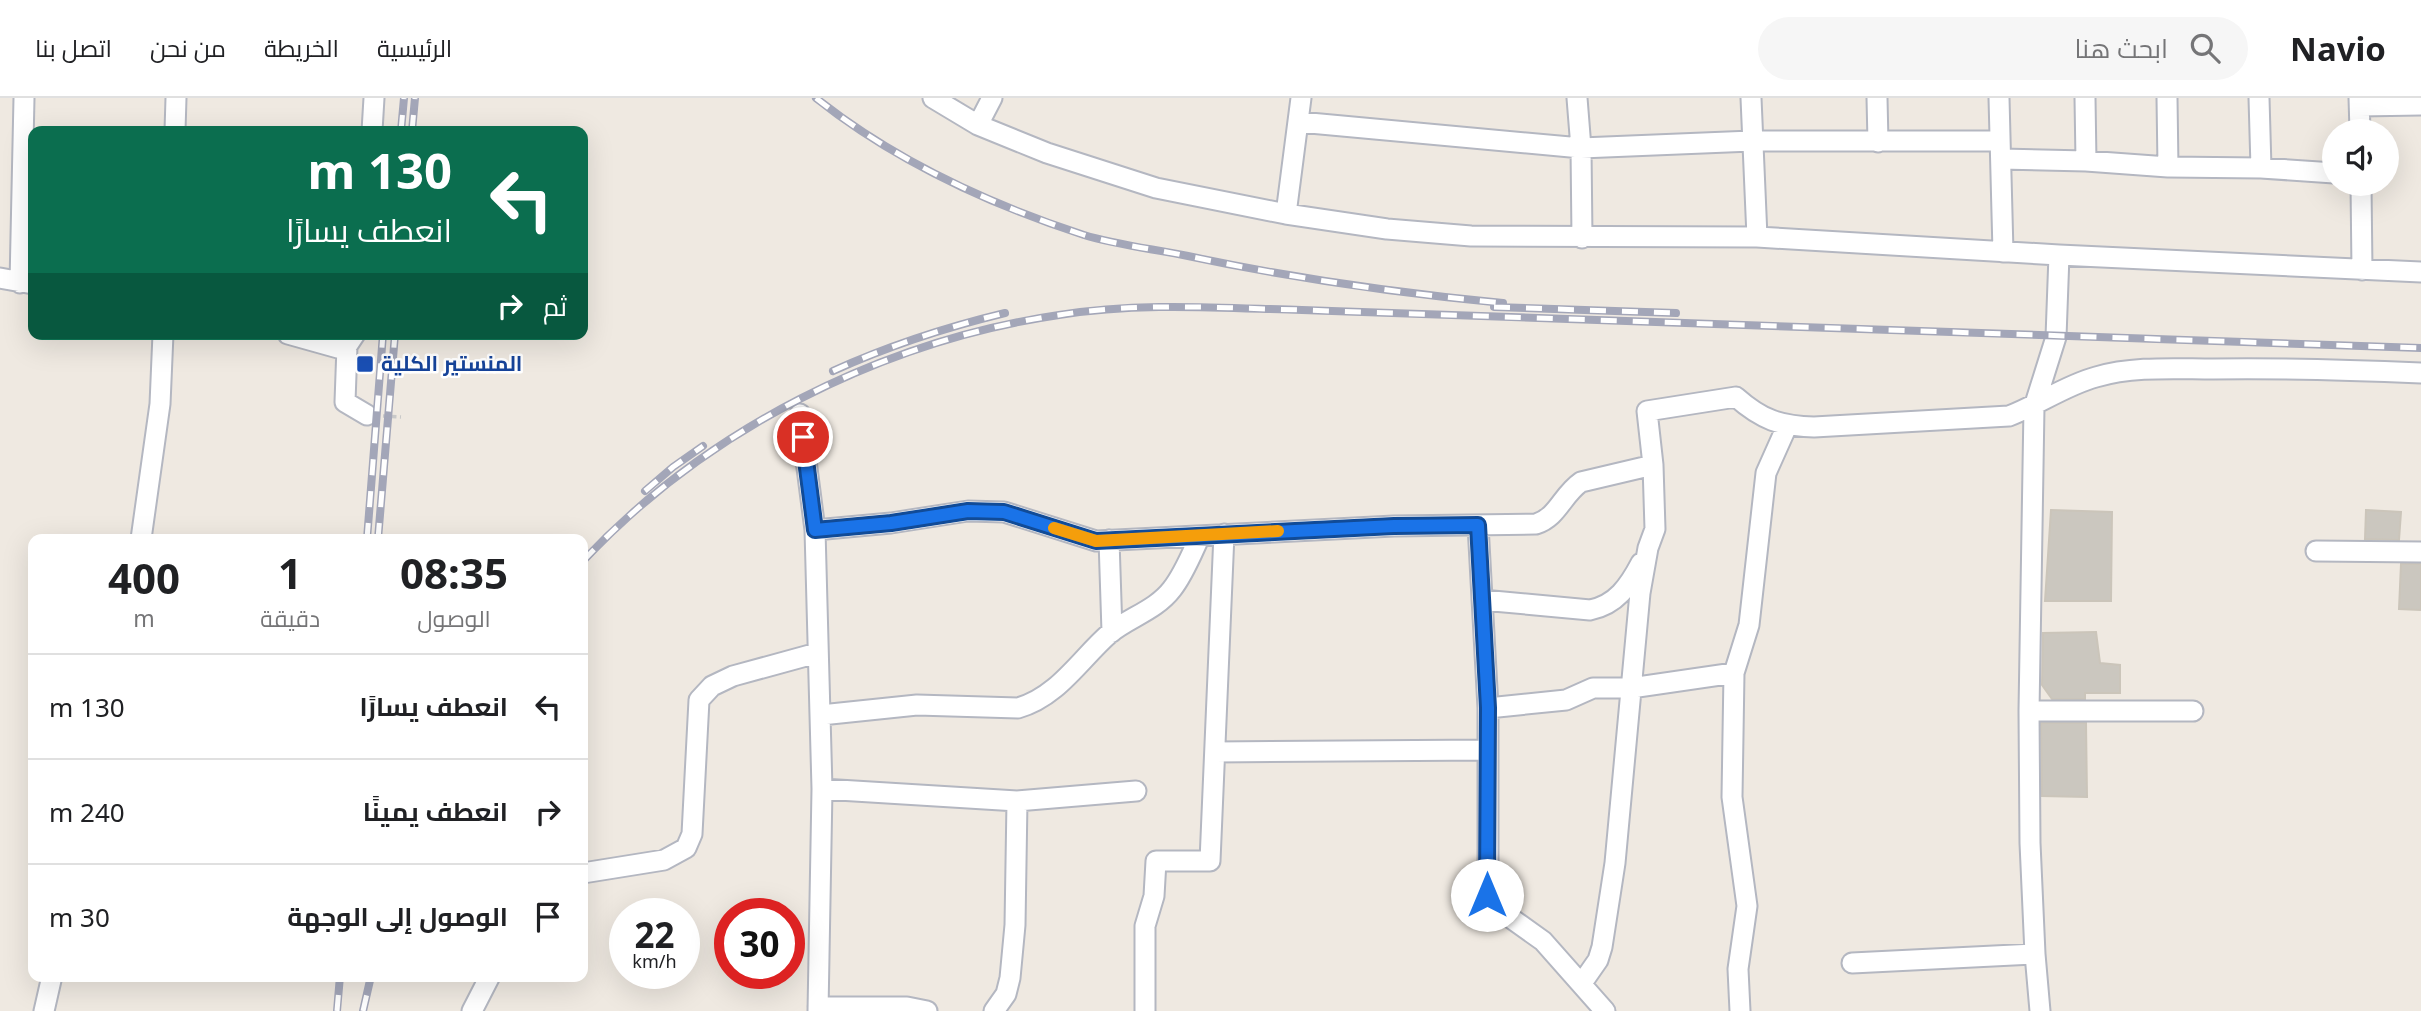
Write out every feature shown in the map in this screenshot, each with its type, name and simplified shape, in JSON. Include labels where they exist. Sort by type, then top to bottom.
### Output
[{"type":"street","points":[[0,278],[26,284],[24,98]]},
{"type":"street","points":[[175,126],[176,98]]},
{"type":"street","points":[[372,126],[374,98]]},
{"type":"street","points":[[933,98],[978,125],[1047,153],[1156,188],[1286,214],[1387,229],[1471,236],[1758,237],[2059,255],[2421,272]]},
{"type":"street","points":[[978,125],[992,98]]},
{"type":"street","points":[[1286,214],[1301,98]]},
{"type":"street","points":[[1577,98],[1581,148],[1582,238]]},
{"type":"street","points":[[1751,98],[1758,237]]},
{"type":"street","points":[[1877,98],[1878,142]]},
{"type":"street","points":[[1998,98],[2003,252]]},
{"type":"street","points":[[2085,98],[2086,161]]},
{"type":"street","points":[[2167,98],[2168,167]]},
{"type":"street","points":[[2259,98],[2261,168]]},
{"type":"street","points":[[2360,102],[2421,106]]},
{"type":"street","points":[[1299,122],[1581,148],[1752,141],[1878,142],[2000,150],[2086,161],[2168,167],[2261,168],[2322,172]]},
{"type":"street","points":[[2361,196],[2362,270]]},
{"type":"street","points":[[2040,1011],[2030,843],[2029,711],[2034,407],[2056,337],[2059,255]]},
{"type":"street","points":[[142,534],[160,404],[163,340]]},
{"type":"street","points":[[309,340],[338,348],[351,340]]},
{"type":"street","points":[[351,340],[345,402],[367,415]]},
{"type":"street","points":[[1482,600],[1590,610],[1613,602],[1621,593],[1634,575],[1655,529],[1653,465],[1647,411],[1736,397],[1755,414],[1787,426],[2009,416],[2034,407],[2095,377],[2138,369],[2322,368],[2421,373]]},
{"type":"street","points":[[800,414],[815,530],[821,715],[818,1009],[907,1007],[927,1011]]},
{"type":"street","points":[[1740,1011],[1738,969],[1747,906],[1732,797],[1734,673],[1749,625],[1766,473],[1787,426]]},
{"type":"street","points":[[815,530],[980,511],[1004,512],[1096,541],[1394,526],[1536,524],[1555,513],[1571,489],[1581,482],[1653,465]]},
{"type":"street","points":[[1478,525],[1488,708],[1489,900],[1543,940],[1582,983],[1598,1007]]},
{"type":"street","points":[[1144,1011],[1145,926],[1154,896],[1156,861],[1210,861],[1224,534]]},
{"type":"street","points":[[821,715],[905,705],[1018,708],[1031,705],[1045,696],[1112,632],[1143,614],[1172,590],[1200,536]]},
{"type":"street","points":[[1109,540],[1112,632]]},
{"type":"street","points":[[1582,983],[1598,960],[1602,947],[1615,863],[1640,593],[1648,548]]},
{"type":"street","points":[[2316,551],[2421,552]]},
{"type":"street","points":[[588,872],[664,860],[686,848],[692,834],[699,701],[712,686],[733,676],[817,653]]},
{"type":"street","points":[[1488,708],[1566,700],[1593,688],[1631,688],[1734,673]]},
{"type":"street","points":[[2029,711],[2193,711]]},
{"type":"street","points":[[1215,752],[1488,750]]},
{"type":"street","points":[[822,789],[1017,801],[1136,791]]},
{"type":"street","points":[[994,1011],[1006,994],[1010,978],[1015,925],[1017,801]]},
{"type":"street","points":[[1852,963],[2035,954]]},
{"type":"street","points":[[44,1011],[51,982]]},
{"type":"street","points":[[472,1011],[487,982]]},
{"type":"building","points":[[2051,510],[2112,512],[2111,601],[2045,601]]},
{"type":"building","points":[[2366,510],[2401,512],[2399,540],[2365,539]]},
{"type":"building","points":[[2401,564],[2421,564],[2421,610],[2399,609]]},
{"type":"building","points":[[2096,632],[2100,663],[2120,665],[2120,693],[2085,693],[2085,699],[2052,699],[2042,685],[2043,633]]},
{"type":"building","points":[[2041,723],[2086,723],[2087,797],[2042,796]]},
{"type":"railway","points":[[401,126],[404,98]]},
{"type":"railway","points":[[412,126],[415,98]]},
{"type":"railway","points":[[816,98],[877,141],[944,178],[1013,209],[1084,235],[1305,278],[1503,303]]},
{"type":"railway","points":[[588,556],[631,514],[684,471],[741,432],[800,399],[863,370],[927,346],[992,328],[1089,311],[1150,307],[1241,308],[2421,348]]},
{"type":"railway","points":[[1494,307],[1676,313]]},
{"type":"railway","points":[[833,371],[918,338],[1005,313]]},
{"type":"railway","points":[[367,534],[383,340]]},
{"type":"railway","points":[[378,534],[395,340]]},
{"type":"railway","points":[[645,491],[703,446]]},
{"type":"railway","points":[[337,1011],[339,982]]},
{"type":"railway","points":[[363,1011],[370,982]]},
{"type":"slow traffic","points":[[1054,528],[1096,541],[1278,531]]},
{"type":"place","name":"المنستير الكلية","points":[[365,364]]},
{"type":"route","points":[[803,437],[815,530],[891,523],[968,511],[1004,512],[1096,541],[1394,526],[1478,525],[1488,708],[1487,895]]}]
